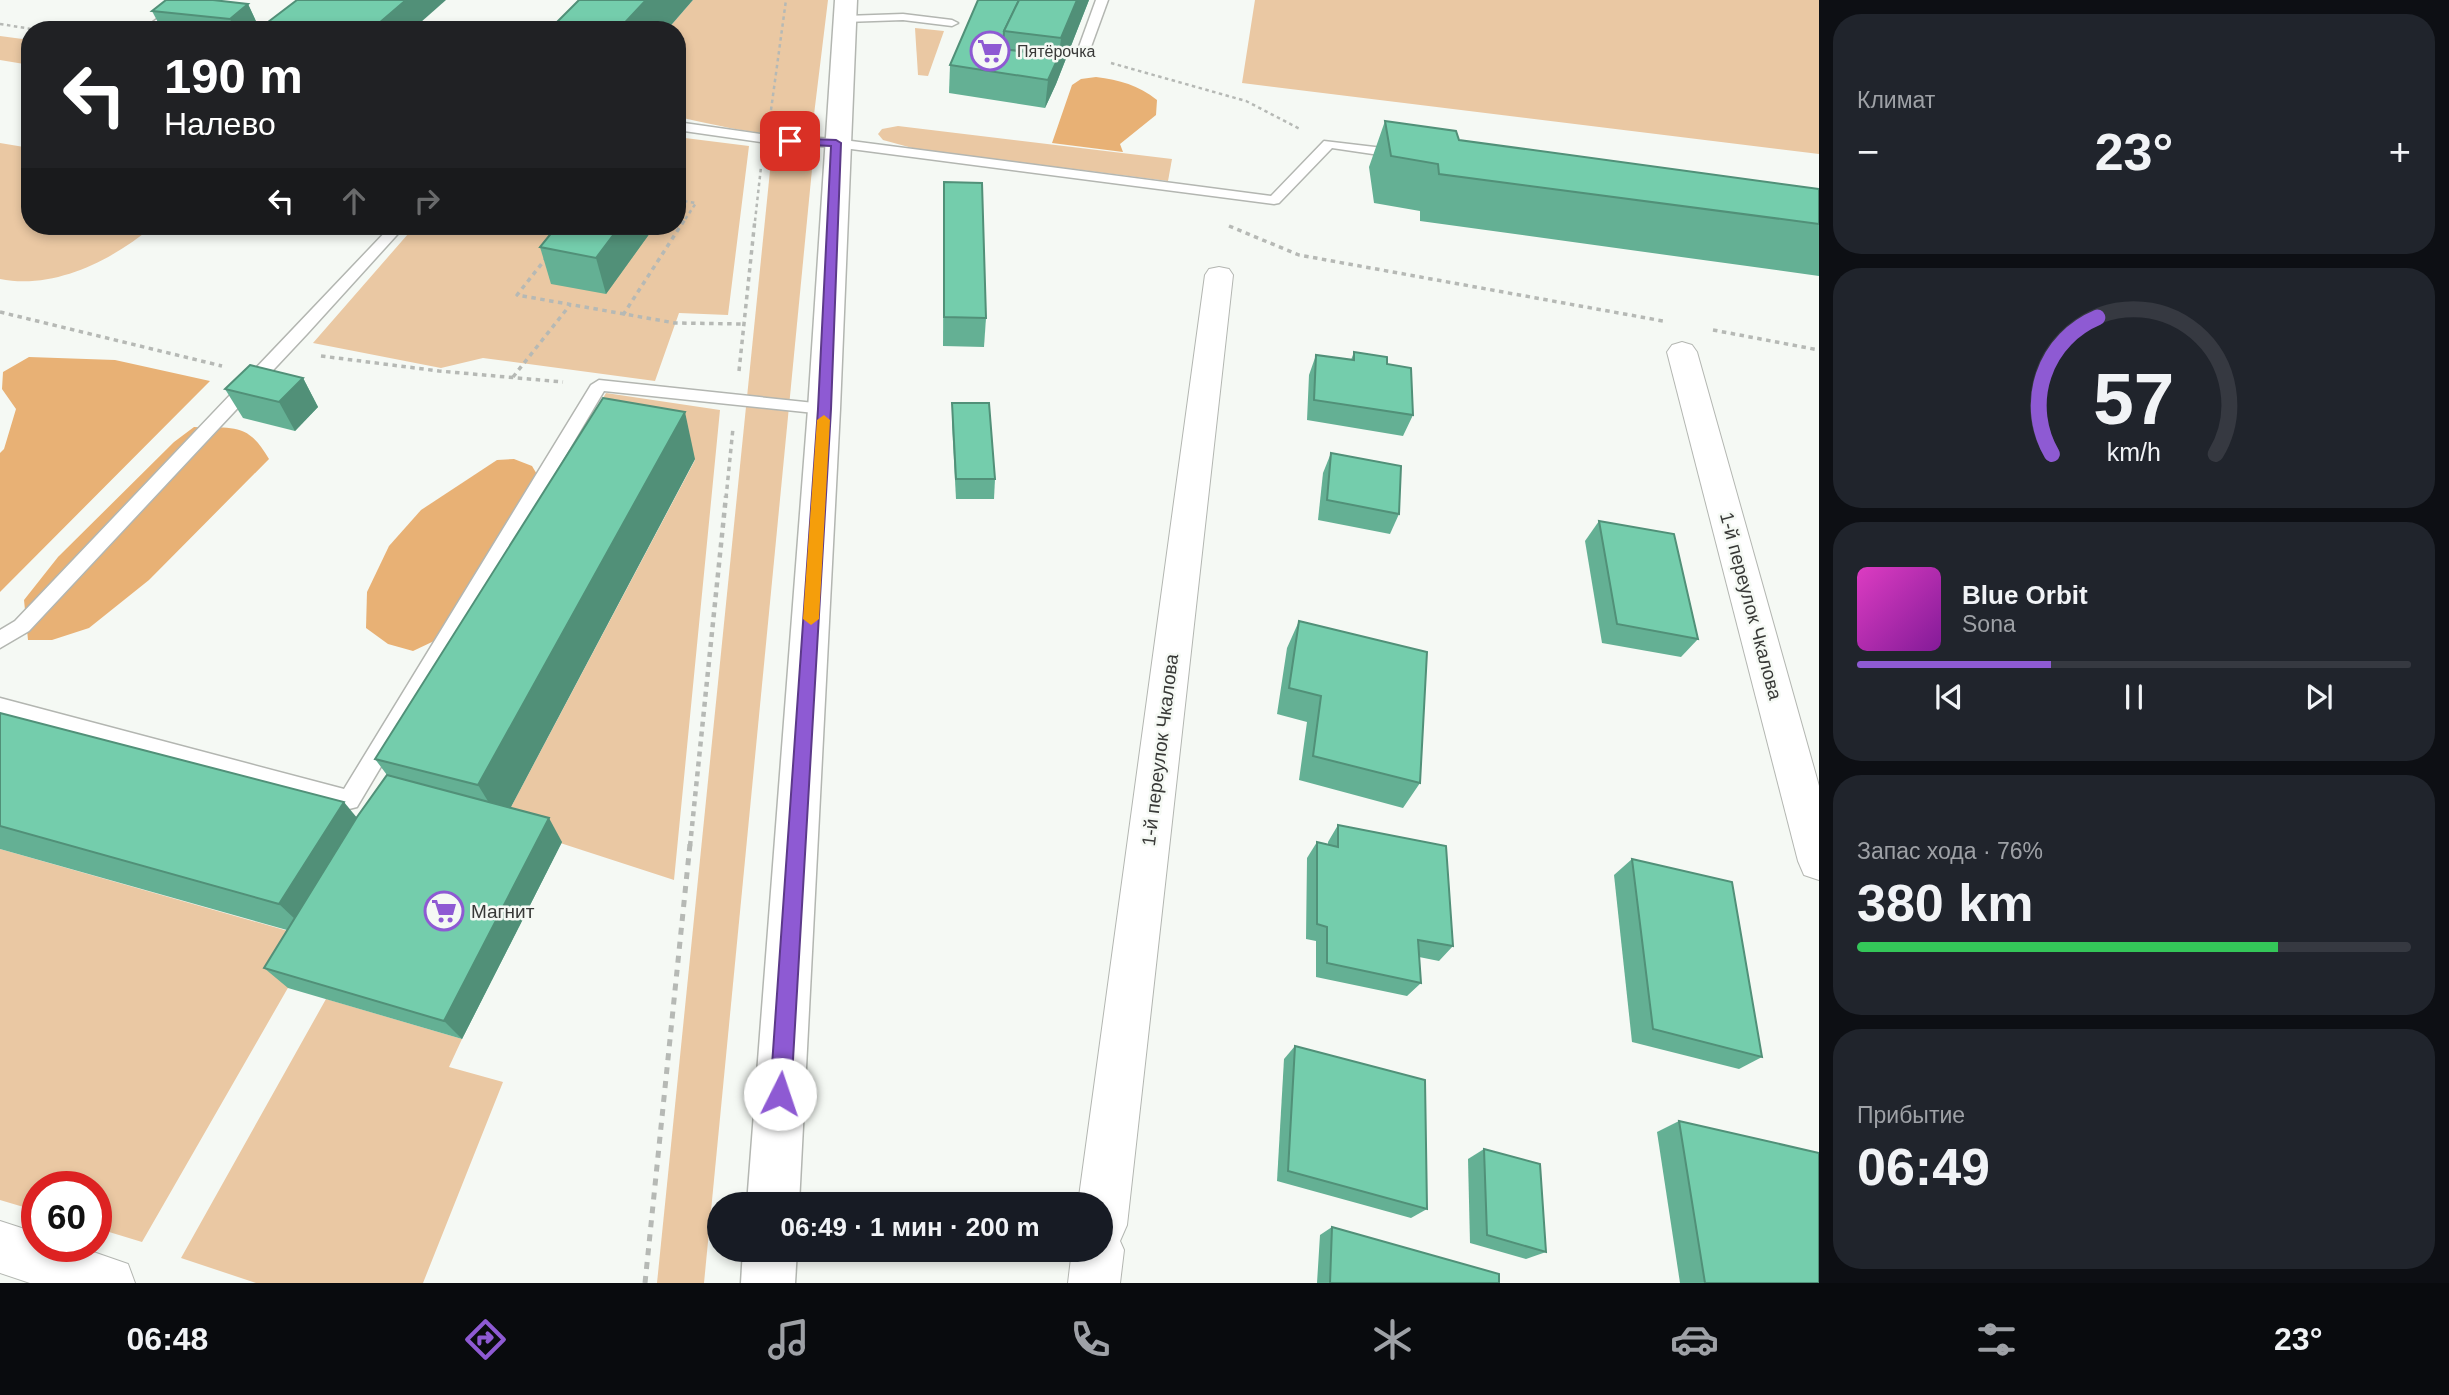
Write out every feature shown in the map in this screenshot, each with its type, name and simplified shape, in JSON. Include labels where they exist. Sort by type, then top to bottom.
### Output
[{"type":"main road","points":[[774,1192],[824,409],[845,10]]},
{"type":"main road","points":[[768,1283],[769,1262]]},
{"type":"street","name":"1-й переулок Чкалова","points":[[1105,1192],[1219,275]]},
{"type":"street","name":"1-й переулок Чкалова","points":[[1675,337],[1819,861]]},
{"type":"street","points":[[0,1247],[109,1283]]},
{"type":"street","points":[[1094,1283],[1097,1262]]},
{"type":"lane","points":[[161,21],[190,0]]},
{"type":"lane","points":[[1082,55],[1102,0]]},
{"type":"lane","points":[[845,10],[952,23]]},
{"type":"lane","points":[[686,127],[767,139],[836,143],[1274,200],[1329,144],[1411,155]]},
{"type":"lane","points":[[0,640],[22,626],[261,376],[390,235]]},
{"type":"lane","points":[[0,706],[349,800],[599,385],[824,409]]},
{"type":"path","points":[[645,1283],[760,174],[786,0]]},
{"type":"path","points":[[0,24],[21,27]]},
{"type":"path","points":[[1082,55],[1246,101],[1329,144]]},
{"type":"path","points":[[1216,192],[1213,212],[1227,225],[1299,254],[1675,337]]},
{"type":"path","points":[[686,201],[696,203],[686,218]]},
{"type":"path","points":[[623,315],[675,235]]},
{"type":"path","points":[[548,256],[517,295],[675,323],[744,324]]},
{"type":"path","points":[[512,377],[570,305]]},
{"type":"path","points":[[0,312],[261,376]]},
{"type":"path","points":[[1710,330],[1819,350]]},
{"type":"path","points":[[284,351],[599,385]]},
{"type":"shaded area","points":[[693,0],[828,0],[812,131],[797,134],[763,133],[686,119],[686,21],[675,21]]},
{"type":"shaded area","points":[[1255,0],[1819,0],[1819,154],[1242,83]]},
{"type":"shaded area","points":[[915,28],[944,31],[928,76],[918,75]]},
{"type":"shaded area","points":[[0,36],[21,39],[21,64],[0,60]]},
{"type":"shaded area","points":[[1096,77],[1128,84],[1157,100],[1156,115],[1120,144],[1123,152],[1052,143],[1072,85],[1081,79]]},
{"type":"shaded area","points":[[898,126],[1172,159],[1168,181],[916,149],[883,140],[878,134],[882,129]]},
{"type":"shaded area","points":[[686,138],[749,146],[728,315],[679,313],[655,381],[483,358],[441,368],[313,343],[407,235],[686,235]]},
{"type":"shaded area","points":[[0,143],[21,146],[21,235],[141,235],[101,261],[62,276],[41,280],[0,279]]},
{"type":"shaded area","points":[[772,151],[813,159],[713,1192],[707,1192],[704,1283],[657,1283]]},
{"type":"shaded area","points":[[29,357],[115,360],[210,381],[0,592],[0,453],[4,449],[16,409],[2,389],[3,372]]},
{"type":"shaded area","points":[[606,393],[720,410],[674,880],[502,824],[695,460],[568,456]]},
{"type":"shaded area","points":[[194,427],[229,428],[246,433],[269,459],[149,580],[89,628],[52,640],[28,640],[24,600],[58,557],[174,442]]},
{"type":"shaded area","points":[[514,459],[532,466],[555,504],[470,624],[413,651],[388,644],[366,628],[367,592],[389,546],[421,510],[497,460]]},
{"type":"shaded area","points":[[0,849],[316,939],[142,1242],[112,1233],[112,1171],[21,1171],[21,1206],[0,1200]]},
{"type":"shaded area","points":[[326,999],[462,1039],[449,1067],[503,1082],[423,1283],[256,1283],[181,1258]]},
{"type":"building","points":[[166,0],[213,0],[248,4],[230,19],[152,11]]},
{"type":"building","points":[[297,0],[406,0],[382,21],[269,21]]},
{"type":"building","points":[[579,0],[646,0],[626,21],[558,21]]},
{"type":"building","points":[[978,0],[1019,0],[1004,31],[1003,49],[1059,56],[1048,80],[950,65]]},
{"type":"building","points":[[1019,0],[1077,0],[1061,38],[1004,31]]},
{"type":"building","points":[[1385,121],[1456,131],[1459,140],[1819,189],[1819,224],[1439,174],[1438,164],[1391,156]]},
{"type":"building","points":[[944,182],[982,183],[986,318],[944,317]]},
{"type":"building","points":[[550,235],[613,235],[596,258],[540,247]]},
{"type":"building","points":[[1354,352],[1387,357],[1387,364],[1411,368],[1413,415],[1314,400],[1316,355],[1354,360]]},
{"type":"building","points":[[250,365],[303,378],[279,402],[225,389]]},
{"type":"building","points":[[603,398],[685,412],[478,785],[375,759]]},
{"type":"building","points":[[952,403],[989,403],[995,479],[956,479]]},
{"type":"building","points":[[1331,453],[1401,466],[1399,514],[1327,500]]},
{"type":"building","points":[[1599,521],[1674,534],[1698,639],[1617,624]]},
{"type":"building","points":[[1299,621],[1427,652],[1420,783],[1313,756],[1321,696],[1289,688]]},
{"type":"building","points":[[0,713],[344,802],[279,904],[0,826]]},
{"type":"building","points":[[387,775],[549,818],[444,1021],[264,968],[357,817]]},
{"type":"building","points":[[1338,825],[1446,846],[1453,946],[1418,940],[1421,983],[1327,963],[1327,927],[1317,924],[1317,842],[1338,847]]},
{"type":"building","points":[[1632,859],[1732,882],[1762,1057],[1653,1029]]},
{"type":"building","points":[[1295,1046],[1425,1080],[1427,1209],[1288,1171]]},
{"type":"building","points":[[1679,1121],[1819,1153],[1819,1283],[1705,1283]]},
{"type":"building","points":[[1484,1149],[1540,1164],[1546,1252],[1487,1235]]},
{"type":"building","points":[[1332,1227],[1499,1274],[1499,1283],[1330,1283]]},
{"type":"slow traffic","points":[[811,619],[824,420]]},
{"type":"place","name":"Пятёрочка","points":[[990,51]]},
{"type":"place","name":"Магнит","points":[[444,911]]},
{"type":"route","points":[[780,1094],[824,409],[836,143],[790,141]]}]
